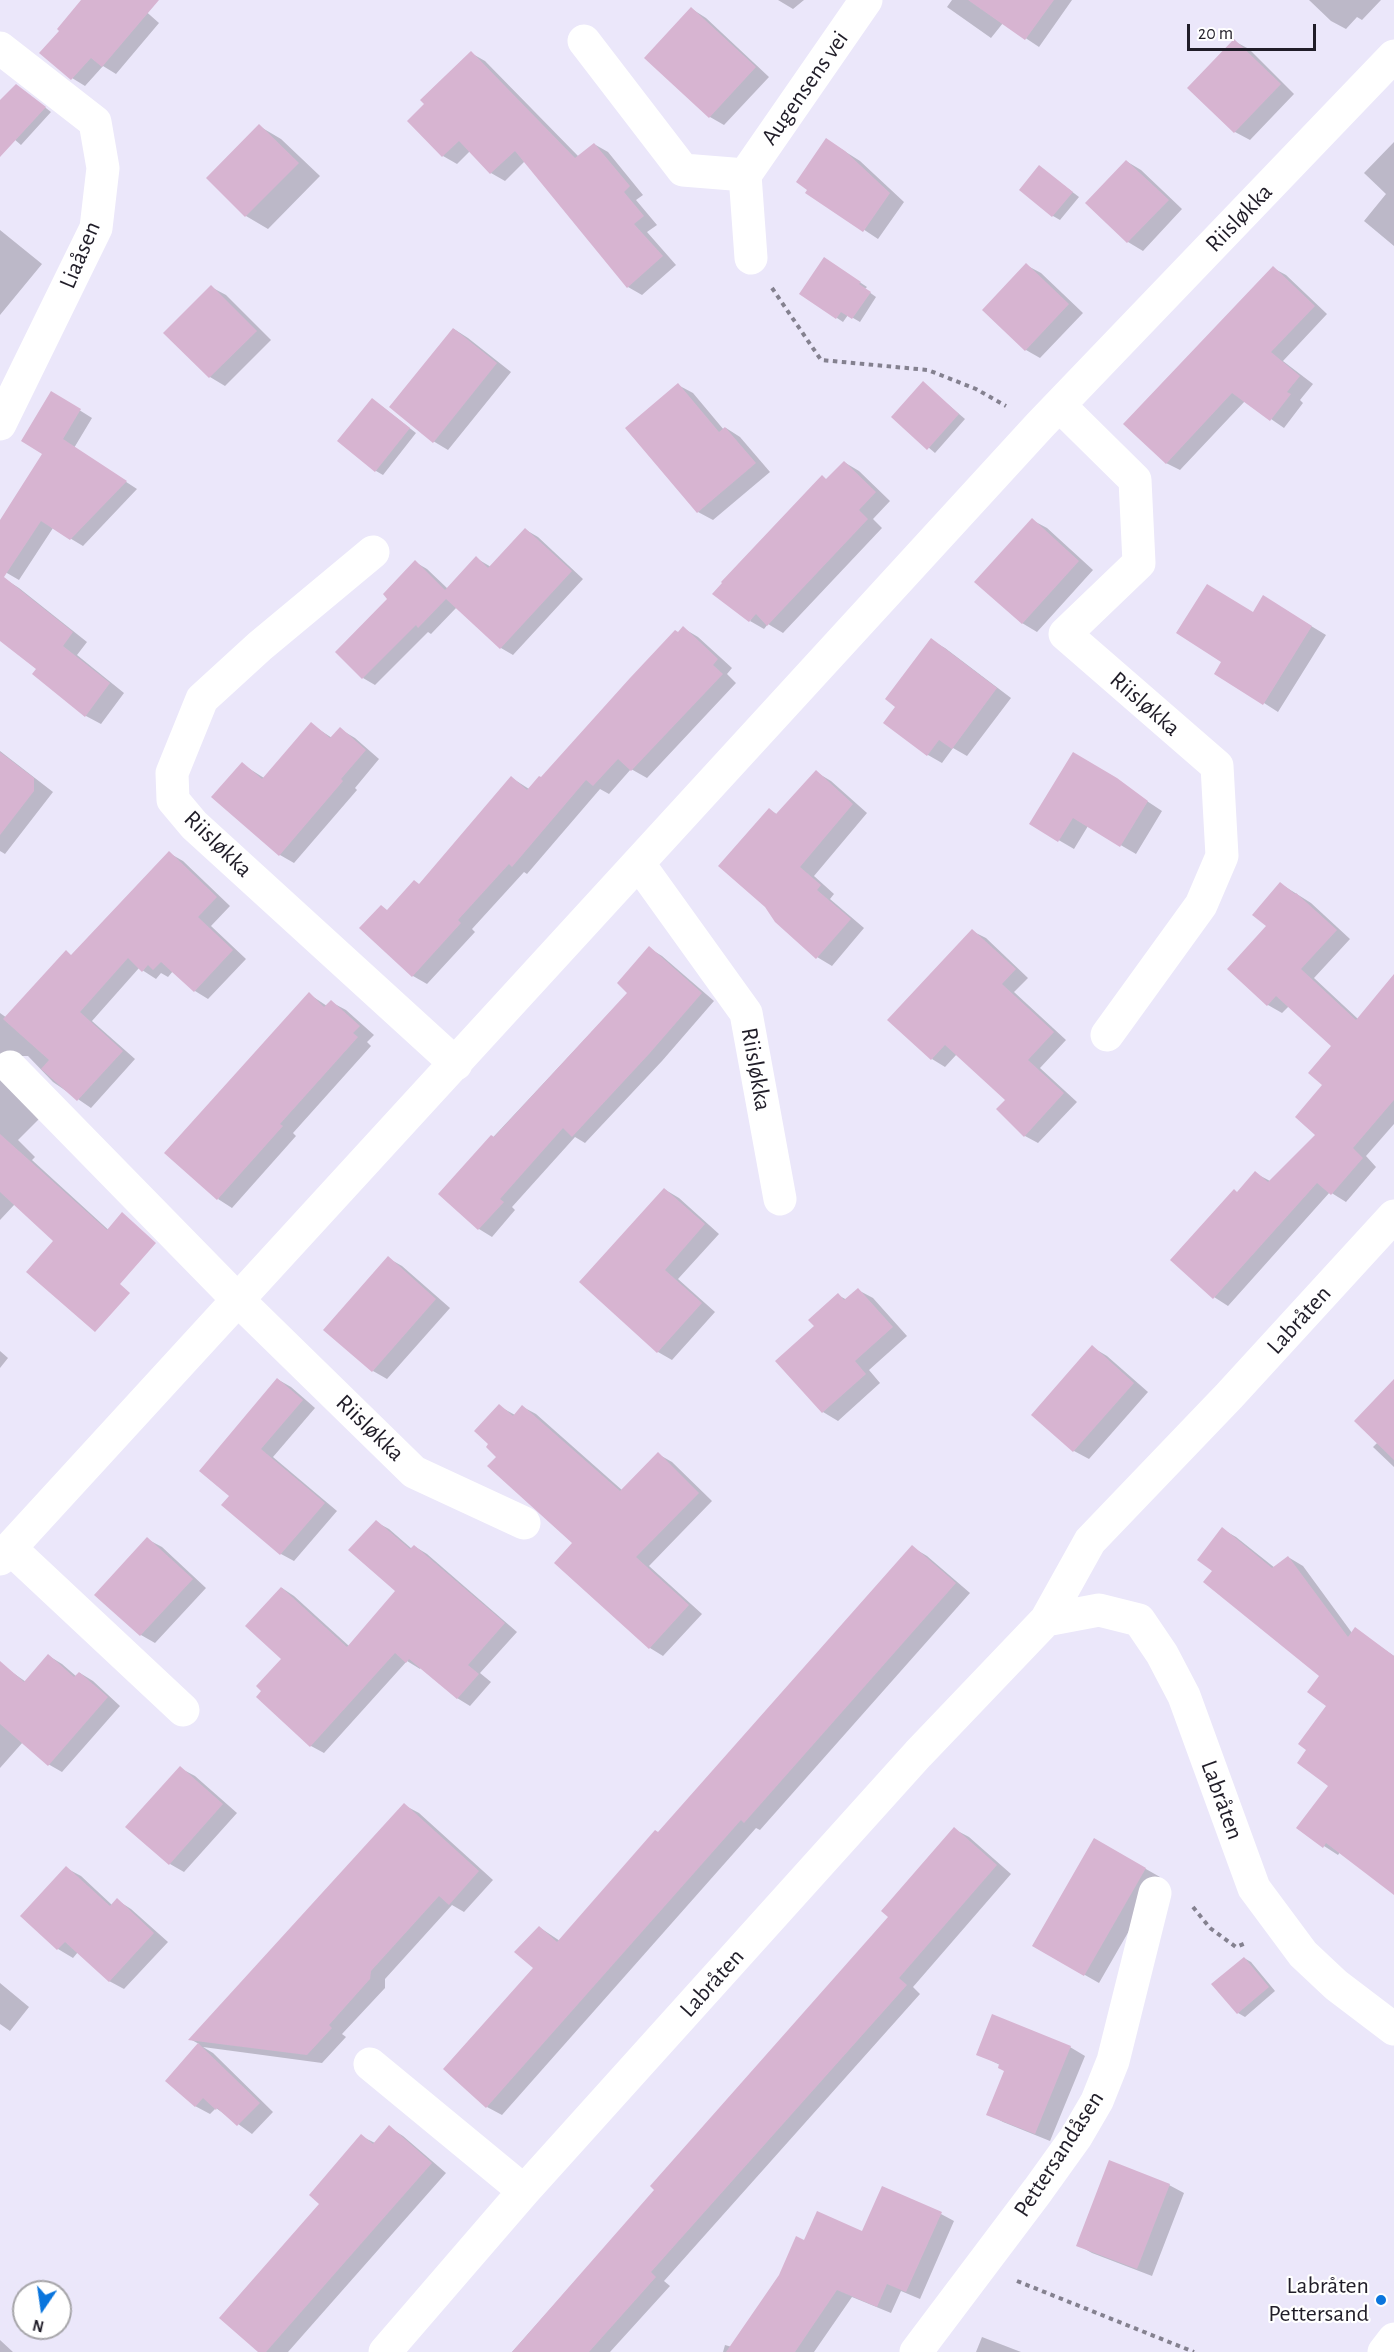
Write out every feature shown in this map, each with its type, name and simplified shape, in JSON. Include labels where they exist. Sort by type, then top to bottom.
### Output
[{"type":"street","name":"Augensens vei","points":[[745,175],[866,0]]},
{"type":"street","points":[[584,41],[683,170],[745,175],[751,258]]},
{"type":"street","name":"Liaåsen","points":[[0,48],[94,122],[103,168],[96,228],[0,424]]},
{"type":"street","name":"Riisløkka","points":[[183,1710],[5,1554],[1050,415],[1394,56]]},
{"type":"street","name":"Riisløkka","points":[[1050,415],[1135,480],[1139,563],[1065,634],[1217,766],[1222,856],[1201,905],[1107,1035]]},
{"type":"street","name":"Riisløkka","points":[[373,552],[260,646],[202,699],[172,774],[173,800],[194,825],[456,1064]]},
{"type":"street","name":"Riisløkka","points":[[639,864],[746,1013],[780,1199]]},
{"type":"street","name":"Riisløkka","points":[[10,1067],[238,1300],[414,1472],[524,1524]]},
{"type":"street","name":"Labråten","points":[[385,2352],[524,2191],[918,1754],[1046,1620],[1090,1541],[1229,1396],[1394,1216]]},
{"type":"street","name":"Labråten","points":[[1046,1620],[1099,1610],[1139,1620],[1162,1654],[1184,1696],[1254,1888],[1302,1954],[1336,1985],[1394,2029]]},
{"type":"street","name":"Pettersandåsen","points":[[916,2352],[1076,2137],[1097,2101],[1113,2061],[1155,1893]]},
{"type":"street","points":[[370,2064],[524,2191]]},
{"type":"street","points":[[1384,2352],[1394,2339]]},
{"type":"path","points":[[751,258],[821,360],[928,370],[1050,415]]},
{"type":"path","points":[[1155,1893],[1187,1889],[1195,1911],[1210,1928],[1236,1947]]},
{"type":"path","points":[[981,2267],[1194,2352]]},
{"type":"building","points":[[81,0],[159,0],[102,67],[91,58],[71,80],[39,53],[59,31],[57,29]]},
{"type":"building","points":[[968,0],[1054,0],[1025,40]]},
{"type":"building","points":[[691,7],[756,67],[709,118],[644,58]]},
{"type":"building","points":[[1234,39],[1281,84],[1234,133],[1187,88]]},
{"type":"building","points":[[471,51],[575,158],[594,143],[630,186],[624,192],[644,216],[634,224],[663,256],[627,288],[515,151],[490,174],[459,141],[442,157],[407,121],[424,104],[420,100]]},
{"type":"building","points":[[16,84],[46,107],[0,157],[0,100]]},
{"type":"building","points":[[259,124],[299,163],[245,217],[206,178]]},
{"type":"building","points":[[826,138],[845,151],[890,193],[863,232],[805,193],[807,190],[796,182]]},
{"type":"building","points":[[1126,160],[1169,200],[1127,243],[1085,203]]},
{"type":"building","points":[[1039,165],[1073,192],[1052,217],[1019,190]]},
{"type":"building","points":[[824,257],[861,282],[859,284],[871,292],[852,319],[841,312],[836,319],[799,294]]},
{"type":"building","points":[[1026,263],[1069,304],[1025,351],[982,310]]},
{"type":"building","points":[[1273,266],[1315,306],[1271,352],[1300,376],[1287,392],[1291,394],[1270,421],[1232,393],[1166,464],[1123,424]]},
{"type":"building","points":[[211,285],[257,331],[209,378],[163,333]]},
{"type":"building","points":[[453,328],[497,363],[433,443],[389,407]]},
{"type":"building","points":[[923,381],[959,414],[927,450],[891,417]]},
{"type":"building","points":[[678,383],[719,432],[725,427],[756,463],[697,513],[625,428]]},
{"type":"building","points":[[51,391],[81,409],[63,439],[127,481],[70,540],[41,521],[4,577],[73,632],[63,646],[110,683],[85,717],[32,674],[36,669],[0,641],[0,520],[42,454],[21,441]]},
{"type":"building","points":[[372,398],[410,428],[375,472],[337,441]]},
{"type":"building","points":[[844,461],[876,492],[859,510],[868,519],[767,626],[756,614],[749,622],[712,594],[822,475],[826,479]]},
{"type":"building","points":[[1032,518],[1079,561],[1022,624],[974,582]]},
{"type":"building","points":[[525,528],[572,571],[500,649],[446,599],[418,628],[416,625],[362,679],[335,652],[387,599],[383,594],[415,560],[445,590],[476,556],[488,568]]},
{"type":"building","points":[[1207,584],[1253,612],[1263,595],[1312,626],[1263,705],[1214,674],[1221,662],[1176,633]]},
{"type":"building","points":[[683,626],[718,659],[713,665],[723,674],[631,771],[618,759],[593,786],[586,780],[512,867],[509,864],[458,920],[461,923],[412,977],[359,928],[381,905],[387,910],[414,880],[419,884],[511,776],[527,790],[539,776],[541,777],[675,630],[678,632]]},
{"type":"building","points":[[931,638],[997,688],[952,749],[939,740],[927,756],[883,723],[895,707],[885,699]]},
{"type":"building","points":[[311,722],[330,738],[340,727],[366,750],[341,779],[343,781],[279,856],[211,797],[242,762],[262,779]]},
{"type":"building","points":[[0,752],[34,778],[34,791],[0,835]]},
{"type":"building","points":[[1073,752],[1117,778],[1148,801],[1120,847],[1073,818],[1058,842],[1029,824]]},
{"type":"building","points":[[816,770],[853,804],[800,867],[821,885],[817,890],[851,919],[816,959],[775,922],[765,907],[718,866],[769,808],[776,814]]},
{"type":"building","points":[[169,851],[217,897],[198,917],[233,950],[194,992],[161,962],[153,970],[148,965],[142,972],[128,958],[80,1012],[123,1051],[77,1101],[41,1069],[49,1060],[3,1019],[66,950],[71,955]]},
{"type":"building","points":[[1280,882],[1296,893],[1337,930],[1301,969],[1356,1020],[1394,974],[1394,1100],[1353,1148],[1363,1158],[1331,1195],[1317,1183],[1213,1299],[1170,1260],[1234,1189],[1237,1192],[1255,1171],[1268,1182],[1315,1135],[1295,1117],[1322,1085],[1308,1073],[1331,1046],[1276,996],[1267,1006],[1227,969],[1266,926],[1252,915]]},
{"type":"building","points":[[972,929],[1016,969],[1002,984],[1054,1032],[1028,1060],[1064,1093],[1024,1137],[996,1109],[1005,1100],[945,1045],[931,1060],[887,1020]]},
{"type":"building","points":[[649,946],[702,993],[572,1137],[563,1128],[500,1199],[504,1202],[478,1230],[438,1194],[491,1135],[494,1137],[627,993],[617,983]]},
{"type":"building","points":[[309,992],[324,1007],[331,1000],[360,1026],[353,1033],[358,1037],[280,1124],[283,1126],[217,1200],[164,1153]]},
{"type":"building","points":[[0,1134],[107,1230],[122,1212],[156,1243],[120,1284],[130,1293],[95,1332],[26,1272],[53,1241],[0,1192]]},
{"type":"building","points":[[664,1188],[705,1224],[665,1270],[702,1303],[657,1353],[579,1282]]},
{"type":"building","points":[[388,1256],[436,1299],[372,1372],[323,1330]]},
{"type":"building","points":[[858,1288],[893,1327],[855,1361],[866,1374],[822,1413],[775,1361],[814,1326],[808,1320],[838,1293],[844,1300]]},
{"type":"building","points":[[1092,1345],[1134,1383],[1073,1452],[1031,1415]]},
{"type":"building","points":[[277,1378],[303,1400],[261,1449],[325,1503],[280,1555],[221,1505],[229,1496],[199,1471]]},
{"type":"building","points":[[1394,1379],[1394,1460],[1354,1421]]},
{"type":"building","points":[[499,1404],[513,1416],[522,1405],[620,1491],[658,1452],[699,1493],[636,1557],[689,1605],[649,1649],[554,1563],[572,1543],[487,1466],[496,1457],[486,1447],[488,1444],[474,1431]]},
{"type":"building","points":[[376,1520],[410,1549],[414,1545],[505,1623],[468,1665],[479,1674],[457,1699],[409,1659],[406,1663],[395,1653],[310,1747],[256,1697],[261,1691],[256,1686],[281,1659],[245,1626],[281,1587],[347,1647],[395,1591],[348,1550]]},
{"type":"building","points":[[1222,1527],[1272,1568],[1288,1556],[1348,1637],[1355,1627],[1394,1656],[1394,1895],[1326,1843],[1323,1848],[1296,1828],[1328,1786],[1297,1763],[1306,1750],[1298,1744],[1326,1706],[1307,1692],[1319,1676],[1203,1582],[1212,1571],[1197,1560]]},
{"type":"building","points":[[147,1537],[193,1579],[140,1636],[94,1595]]},
{"type":"building","points":[[912,1545],[956,1583],[744,1823],[741,1820],[486,2108],[443,2069],[533,1968],[514,1952],[539,1926],[557,1942],[655,1830],[658,1832]]},
{"type":"building","points":[[48,1654],[74,1677],[79,1672],[108,1697],[48,1766],[0,1724],[0,1661],[24,1682]]},
{"type":"building","points":[[180,1766],[223,1804],[169,1865],[125,1827]]},
{"type":"building","points":[[404,1803],[479,1871],[449,1905],[439,1896],[371,1971],[370,1979],[329,2025],[332,2028],[307,2055],[188,2040]]},
{"type":"building","points":[[954,1827],[997,1865],[899,1978],[907,1985],[651,2272],[656,2277],[589,2352],[512,2352],[654,2190],[650,2186],[888,1917],[881,1911]]},
{"type":"building","points":[[1094,1838],[1146,1868],[1084,1976],[1032,1946]]},
{"type":"building","points":[[66,1866],[110,1906],[117,1898],[154,1933],[109,1982],[65,1942],[57,1950],[20,1916]]},
{"type":"building","points":[[1244,1957],[1269,1987],[1237,2014],[1211,1984]]},
{"type":"building","points":[[992,2014],[1071,2046],[1035,2134],[986,2115],[1004,2071],[998,2068],[999,2064],[976,2055]]},
{"type":"building","points":[[198,2043],[260,2103],[237,2126],[203,2098],[195,2107],[165,2081]]},
{"type":"building","points":[[389,2125],[432,2163],[266,2352],[258,2352],[219,2318],[319,2204],[309,2195],[361,2134],[373,2144]]},
{"type":"building","points":[[1109,2160],[1170,2184],[1137,2269],[1076,2246]]},
{"type":"building","points":[[882,2186],[942,2212],[906,2292],[887,2284],[877,2307],[837,2290],[795,2352],[726,2352],[779,2275],[796,2236],[804,2240],[817,2211],[862,2231]]},
{"type":"place","name":"Labråten Pettersand","points":[[1381,2300]]}]
